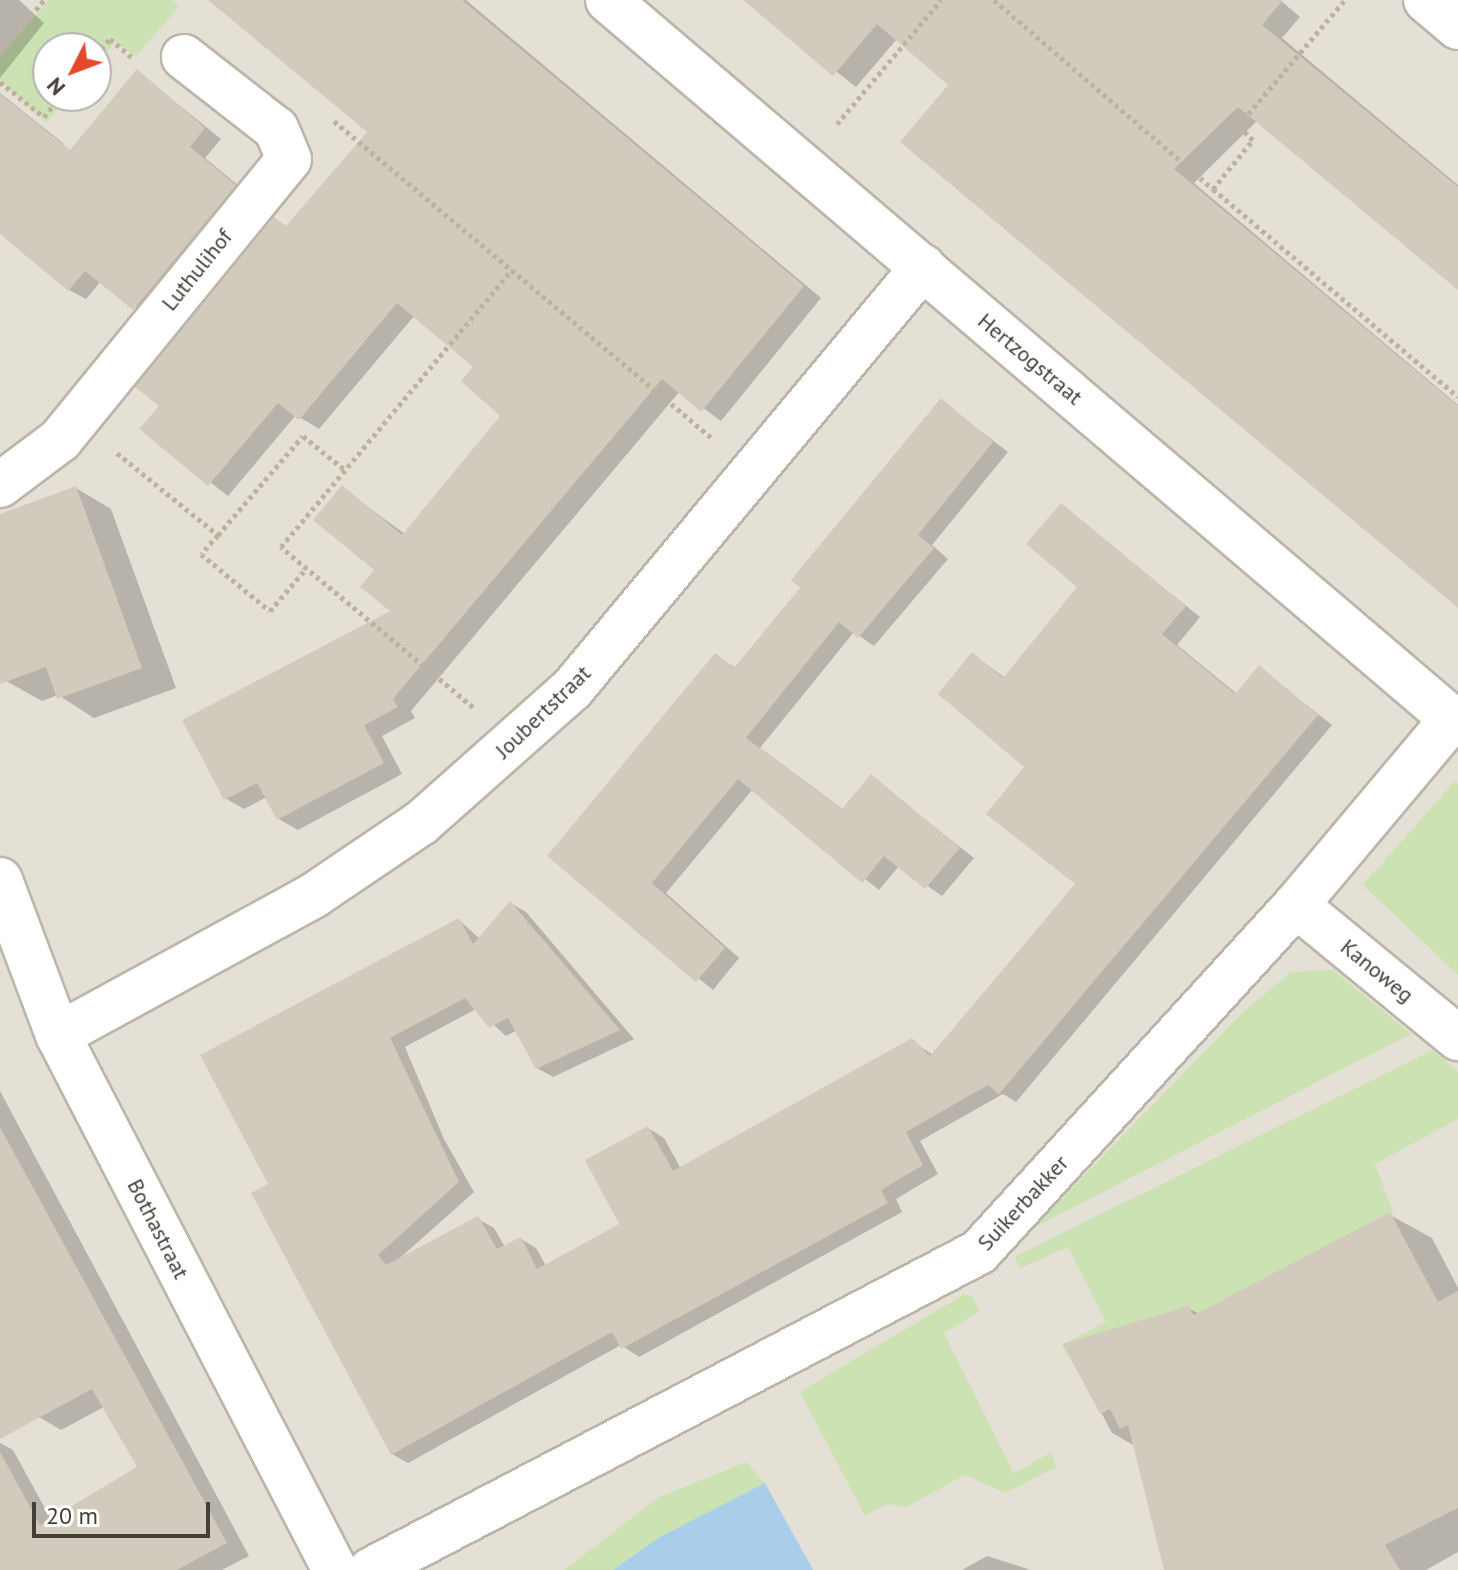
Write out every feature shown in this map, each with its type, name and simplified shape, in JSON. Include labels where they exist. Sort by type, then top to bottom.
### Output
[{"type":"street","name":"Hertzogstraat","points":[[608,0],[1455,721]]},
{"type":"street","points":[[1426,0],[1458,27]]},
{"type":"street","name":"Luthulihof","points":[[0,485],[60,440],[289,159],[276,129],[184,57]]},
{"type":"street","name":"Joubertstraat","points":[[58,1035],[313,896],[421,823],[514,741],[572,689],[923,267]]},
{"type":"street","name":"Suikerbakker","points":[[371,1570],[979,1252],[1296,905],[1455,721]]},
{"type":"street","name":"Bothastraat","points":[[0,880],[58,1035],[335,1570]]},
{"type":"street","name":"Kanoweg","points":[[1296,905],[1458,1038]]},
{"type":"path","points":[[0,53],[44,0]]},
{"type":"path","points":[[803,165],[941,0]]},
{"type":"path","points":[[994,0],[1458,397]]},
{"type":"path","points":[[1213,189],[1253,140],[1238,126],[1345,0]]},
{"type":"path","points":[[0,82],[32,107]]},
{"type":"path","points":[[329,117],[752,473]]},
{"type":"path","points":[[512,270],[281,547],[514,741]]},
{"type":"path","points":[[76,419],[218,535]]},
{"type":"path","points":[[306,569],[270,611],[201,554],[303,436],[345,470]]},
{"type":"shaded area","points":[[0,0],[1458,0],[1458,1570],[0,1570]]},
{"type":"green space","points":[[49,0],[171,0],[179,7],[135,57],[116,41],[112,46],[112,32],[32,32],[32,110],[0,80],[0,56]]},
{"type":"green space","points":[[34,112],[55,112],[46,123]]},
{"type":"green space","points":[[1455,781],[1458,784],[1458,975],[1363,885]]},
{"type":"green space","points":[[1333,970],[1411,1034],[1033,1228],[1242,1013],[1291,972]]},
{"type":"green space","points":[[1433,1050],[1458,1072],[1458,1119],[1375,1164],[1393,1212],[1082,1377],[1061,1345],[1106,1322],[1068,1247],[1021,1268],[1014,1257]]},
{"type":"green space","points":[[963,1295],[971,1296],[980,1311],[944,1333],[1014,1474],[1051,1452],[1056,1467],[1005,1493],[965,1475],[906,1507],[887,1504],[865,1516],[800,1392]]},
{"type":"green space","points":[[746,1462],[765,1483],[661,1537],[613,1570],[564,1570],[659,1497]]},
{"type":"water","points":[[765,1483],[813,1570],[613,1570],[660,1537]]},
{"type":"building","points":[[208,0],[462,0],[804,286],[701,412],[662,379],[393,699],[398,707],[364,725],[384,763],[277,820],[257,783],[224,800],[182,720],[390,611],[360,587],[374,570],[313,520],[342,485],[402,535],[500,416],[461,381],[473,367],[397,303],[299,420],[278,403],[208,486],[139,429],[159,406],[135,387],[274,217],[286,226],[367,132]]},
{"type":"building","points":[[743,0],[1283,0],[1262,25],[1458,187],[1458,290],[1238,107],[1174,169],[1458,406],[1458,608],[900,142],[948,85],[877,24],[833,76]]},
{"type":"building","points":[[137,69],[205,128],[190,147],[236,185],[133,310],[85,271],[68,291],[0,234],[0,94],[70,150],[101,112],[112,112],[112,99]]},
{"type":"building","points":[[941,398],[993,442],[918,535],[934,548],[858,638],[839,622],[746,738],[842,809],[871,774],[960,848],[925,889],[884,856],[862,883],[738,779],[652,883],[725,948],[696,982],[547,856],[715,653],[734,668],[800,588],[791,580]]},
{"type":"building","points":[[76,486],[142,668],[57,699],[46,667],[0,684],[0,514]]},
{"type":"building","points":[[1061,503],[1186,606],[1162,634],[1235,694],[1259,665],[1318,715],[999,1094],[988,1085],[906,1132],[923,1165],[881,1190],[888,1203],[621,1349],[612,1332],[391,1455],[251,1193],[268,1184],[200,1055],[459,918],[473,944],[510,901],[620,1030],[536,1069],[508,1018],[489,1028],[465,998],[390,1038],[459,1182],[378,1255],[386,1265],[478,1216],[497,1249],[521,1237],[537,1269],[619,1224],[585,1160],[648,1126],[673,1171],[912,1038],[930,1056],[1075,884],[986,814],[1024,767],[938,694],[972,652],[1003,678],[1077,587],[1026,544]]},
{"type":"building","points":[[0,1127],[227,1543],[177,1570],[0,1570],[0,1452],[40,1525],[137,1467],[92,1389],[0,1439]]},
{"type":"building","points":[[1390,1212],[1438,1302],[1458,1291],[1458,1508],[1385,1545],[1400,1570],[1164,1570],[1128,1425],[1120,1429],[1110,1409],[1100,1414],[1063,1344],[1188,1306],[1194,1315]]}]
